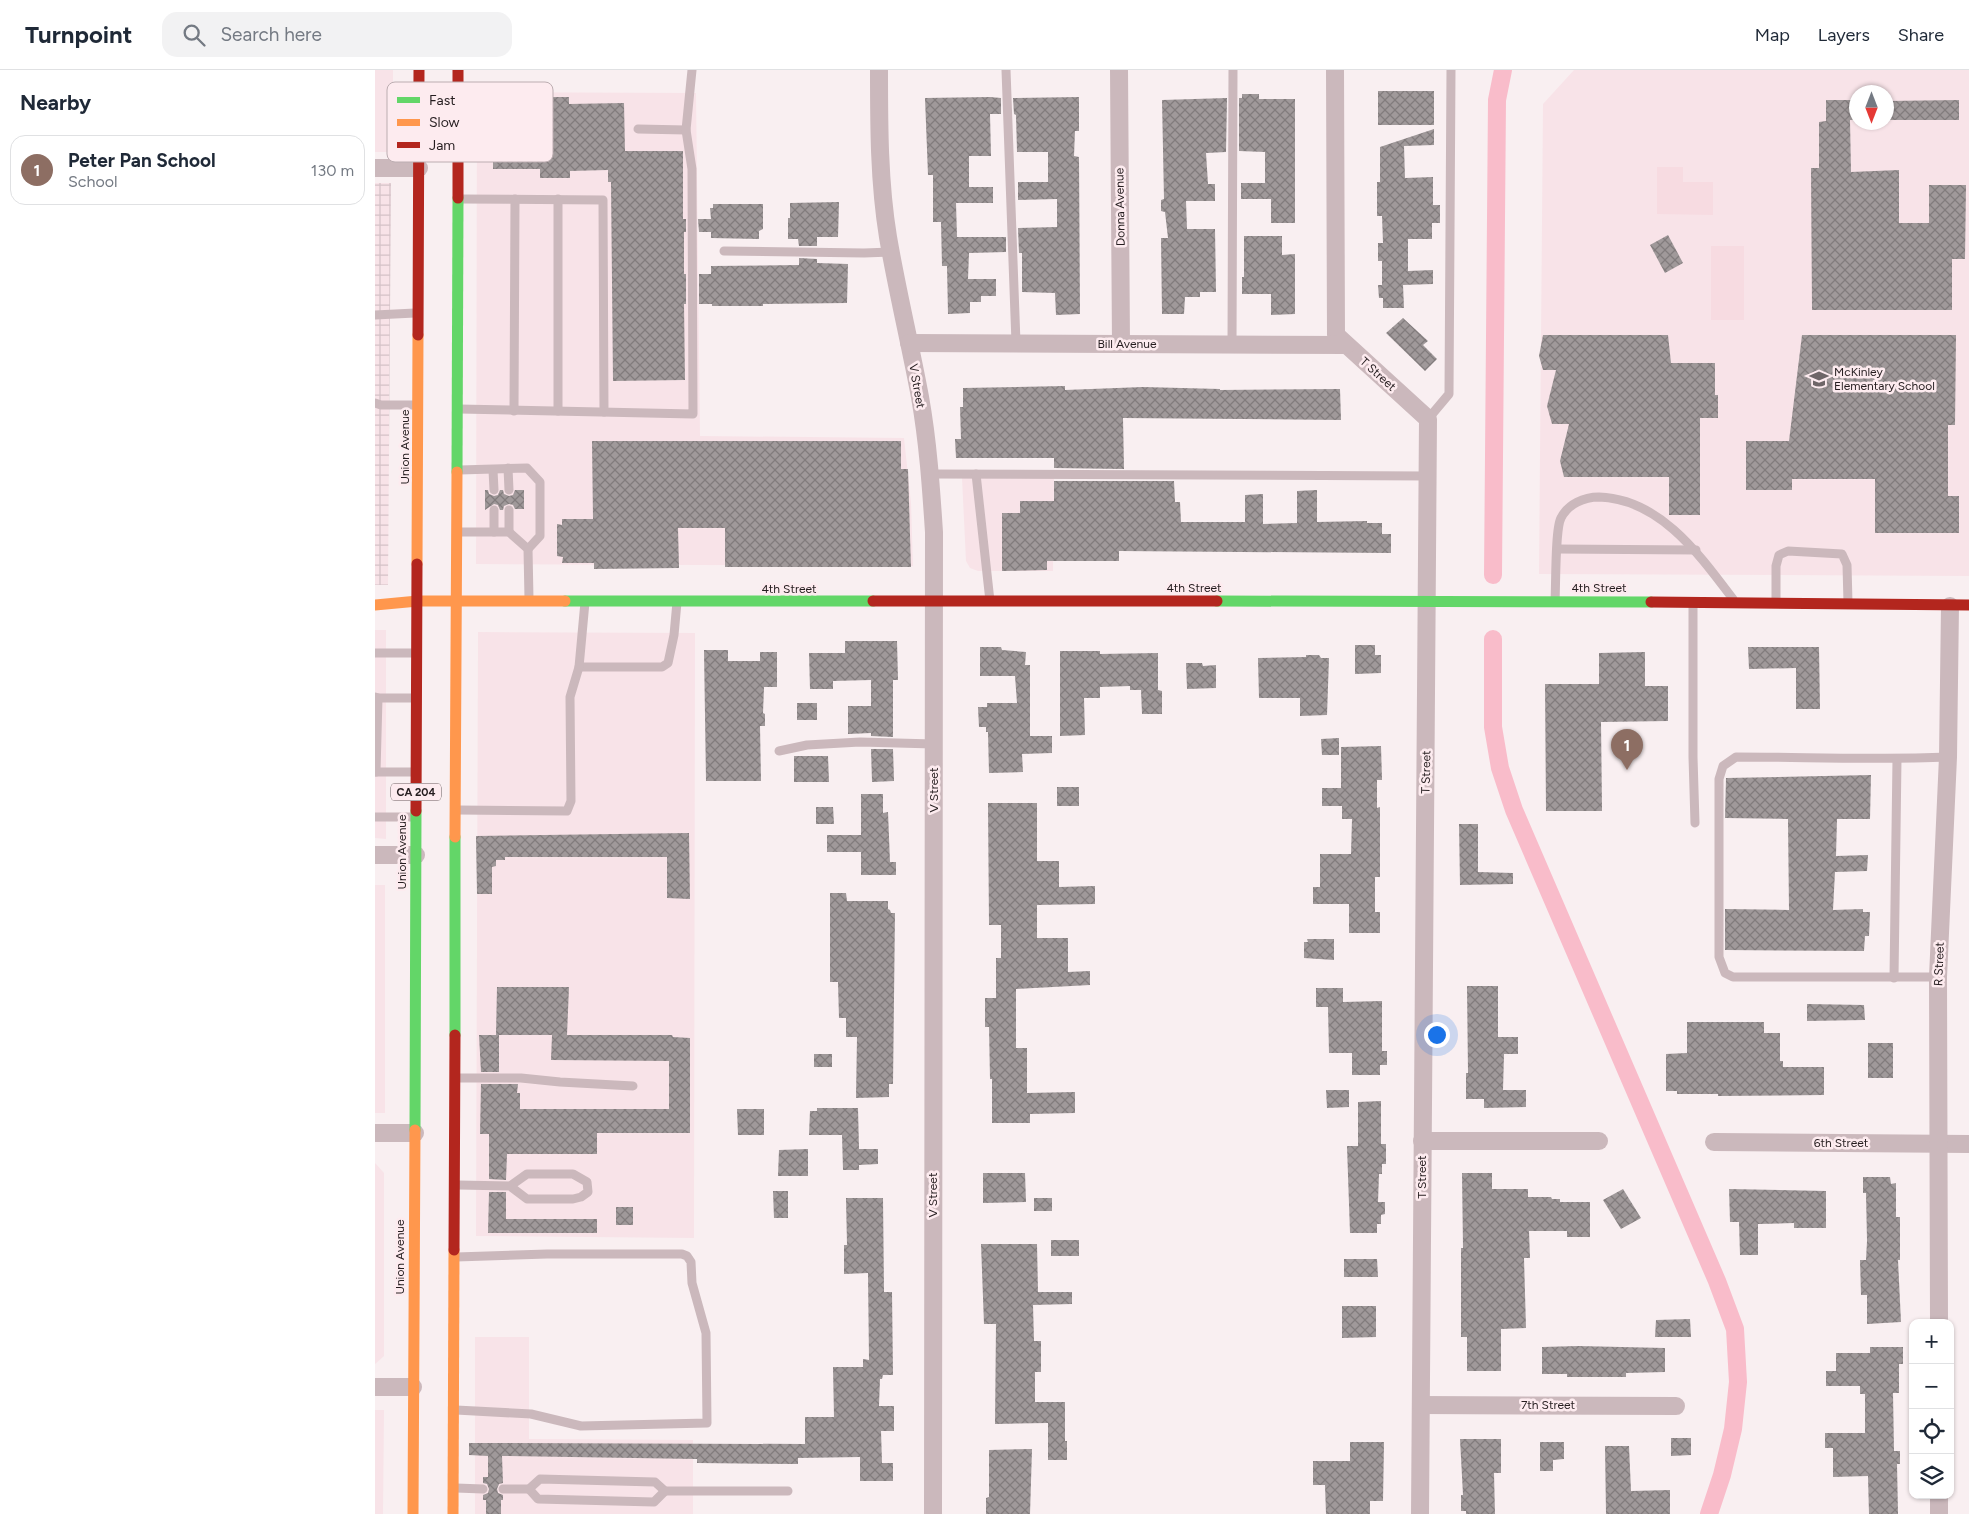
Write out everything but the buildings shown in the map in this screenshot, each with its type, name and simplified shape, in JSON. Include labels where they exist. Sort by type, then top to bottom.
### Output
[{"type":"main road","name":"Union Avenue","points":[[413,1514],[419,162]]},
{"type":"main road","name":"CA 204","points":[[453,1514],[457,162]]},
{"type":"main road","name":"4th Street","points":[[375,605],[418,601],[1428,601],[1969,605]]},
{"type":"main road","points":[[413,1496],[425,1511]]},
{"type":"street","name":"V Street","points":[[879,70],[880,143],[884,201],[891,252],[920,397],[930,474],[934,532],[933,1514]]},
{"type":"street","name":"Donna Avenue","points":[[1119,70],[1121,344]]},
{"type":"street","name":"T Street","points":[[1335,70],[1337,335],[1428,419],[1420,1514]]},
{"type":"street","points":[[375,168],[419,168]]},
{"type":"street","name":"Bill Avenue","points":[[909,343],[1346,345]]},
{"type":"street","name":"R Street","points":[[1939,1319],[1938,977],[1947,757],[1950,606]]},
{"type":"street","points":[[375,856],[416,855]]},
{"type":"street","points":[[375,1133],[415,1133]]},
{"type":"street","points":[[1423,1141],[1599,1141]]},
{"type":"street","name":"6th Street","points":[[1714,1142],[1969,1144]]},
{"type":"street","points":[[375,1387],[413,1387]]},
{"type":"street","name":"7th Street","points":[[1421,1405],[1676,1406]]},
{"type":"street","points":[[1939,1499],[1939,1514]]},
{"type":"lane","points":[[456,409],[693,414],[692,168],[685,130],[692,70]]},
{"type":"lane","points":[[1006,70],[1016,343]]},
{"type":"lane","points":[[1232,344],[1233,70]]},
{"type":"lane","points":[[1428,419],[1449,394],[1451,70]]},
{"type":"lane","points":[[638,129],[685,130]]},
{"type":"lane","points":[[457,199],[603,200],[604,412]]},
{"type":"lane","points":[[514,410],[515,200]]},
{"type":"lane","points":[[558,200],[558,411]]},
{"type":"lane","points":[[724,251],[891,252]]},
{"type":"lane","points":[[375,315],[419,313]]},
{"type":"lane","points":[[375,403],[381,405],[419,405]]},
{"type":"lane","points":[[508,468],[509,490]]},
{"type":"lane","points":[[456,470],[527,468],[540,482],[540,536],[528,549],[529,602]]},
{"type":"lane","points":[[493,470],[493,490]]},
{"type":"lane","points":[[930,474],[1428,476]]},
{"type":"lane","points":[[976,474],[991,602]]},
{"type":"lane","points":[[1555,602],[1560,519],[1574,502],[1593,497],[1613,498],[1645,508],[1696,550],[1736,603]]},
{"type":"lane","points":[[494,510],[494,532]]},
{"type":"lane","points":[[509,510],[509,532]]},
{"type":"lane","points":[[456,532],[509,532],[528,549]]},
{"type":"lane","points":[[1557,549],[1696,550]]},
{"type":"lane","points":[[1776,603],[1776,566],[1779,555],[1788,551],[1842,554],[1847,565],[1848,603]]},
{"type":"lane","points":[[455,810],[567,811],[571,800],[571,697],[579,667],[585,602]]},
{"type":"lane","points":[[579,667],[662,667],[668,663],[674,634],[677,602]]},
{"type":"lane","points":[[1693,603],[1695,823]]},
{"type":"lane","points":[[375,653],[418,653]]},
{"type":"lane","points":[[417,698],[376,698],[375,772],[417,772]]},
{"type":"lane","points":[[779,751],[807,745],[860,742],[935,744]]},
{"type":"lane","points":[[1938,977],[1733,977],[1725,973],[1719,957],[1719,779],[1723,766],[1736,757],[1897,759],[1947,757]]},
{"type":"lane","points":[[1894,978],[1897,759]]},
{"type":"lane","points":[[375,817],[416,817]]},
{"type":"lane","points":[[454,1078],[521,1078],[633,1086]]},
{"type":"lane","points":[[454,1185],[510,1186],[527,1174],[573,1174],[587,1182],[587,1192],[581,1197],[573,1199],[527,1199],[510,1186]]},
{"type":"lane","points":[[453,1410],[531,1414],[581,1426],[707,1423],[706,1333],[691,1283],[691,1262],[687,1256],[682,1254],[547,1254],[454,1258]]},
{"type":"lane","points":[[503,1489],[529,1489],[540,1479],[549,1479],[655,1482],[665,1491],[788,1491]]},
{"type":"lane","points":[[453,1488],[483,1488]]},
{"type":"lane","points":[[529,1489],[539,1499],[654,1502],[665,1491]]},
{"type":"shaded area","points":[[375,70],[393,70],[393,82],[387,82],[387,152],[375,152]]},
{"type":"shaded area","points":[[1574,70],[1969,70],[1969,576],[1539,574],[1543,104]]},
{"type":"shaded area","points":[[553,92],[696,93],[700,436],[904,438],[911,503],[913,566],[476,564],[477,162],[553,162]]},
{"type":"shaded area","points":[[1657,167],[1683,167],[1683,182],[1713,182],[1713,215],[1657,214]]},
{"type":"shaded area","points":[[375,183],[391,183],[388,585],[375,585]]},
{"type":"shaded area","points":[[1711,246],[1744,246],[1744,320],[1711,320]]},
{"type":"shaded area","points":[[962,478],[1054,478],[1053,571],[978,571],[970,568],[966,561]]},
{"type":"shaded area","points":[[375,630],[386,630],[386,839],[375,838]]},
{"type":"shaded area","points":[[478,632],[695,633],[694,1238],[476,1236]]},
{"type":"shaded area","points":[[375,885],[385,885],[385,1113],[375,1113]]},
{"type":"shaded area","points":[[375,1163],[384,1173],[384,1356],[375,1364]]},
{"type":"shaded area","points":[[475,1337],[529,1337],[529,1439],[693,1440],[693,1514],[475,1514]]},
{"type":"shaded area","points":[[375,1410],[384,1410],[383,1514],[375,1514]]},
{"type":"waterway","points":[[1493,575],[1497,100],[1503,70]]},
{"type":"waterway","points":[[1493,639],[1493,727],[1500,768],[1514,810],[1717,1281],[1735,1329],[1738,1382],[1733,1429],[1722,1475],[1709,1514]]},
{"type":"traffic: fast","points":[[457,472],[458,198]]},
{"type":"traffic: fast","points":[[565,601],[873,601]]},
{"type":"traffic: fast","points":[[1217,601],[1651,602]]},
{"type":"traffic: fast","points":[[415,1130],[416,811]]},
{"type":"traffic: fast","points":[[455,837],[455,1035]]},
{"type":"traffic: slow","points":[[417,564],[418,335]]},
{"type":"traffic: slow","points":[[455,837],[457,472]]},
{"type":"traffic: slow","points":[[375,605],[418,601],[565,601]]},
{"type":"traffic: slow","points":[[413,1514],[415,1130]]},
{"type":"traffic: slow","points":[[453,1514],[454,1250]]},
{"type":"traffic: jam","points":[[419,70],[419,82]]},
{"type":"traffic: jam","points":[[458,70],[458,82]]},
{"type":"traffic: jam","points":[[418,335],[419,162]]},
{"type":"traffic: jam","points":[[458,162],[458,198]]},
{"type":"traffic: jam","points":[[416,811],[417,564]]},
{"type":"traffic: jam","points":[[873,601],[1217,601]]},
{"type":"traffic: jam","points":[[1651,602],[1969,605]]},
{"type":"traffic: jam","points":[[454,1250],[455,1035]]},
{"type":"place","name":"McKinley Elementary School","points":[[1819,379]]},
{"type":"place","name":"Peter Pan School","points":[[1627,770]]}]
